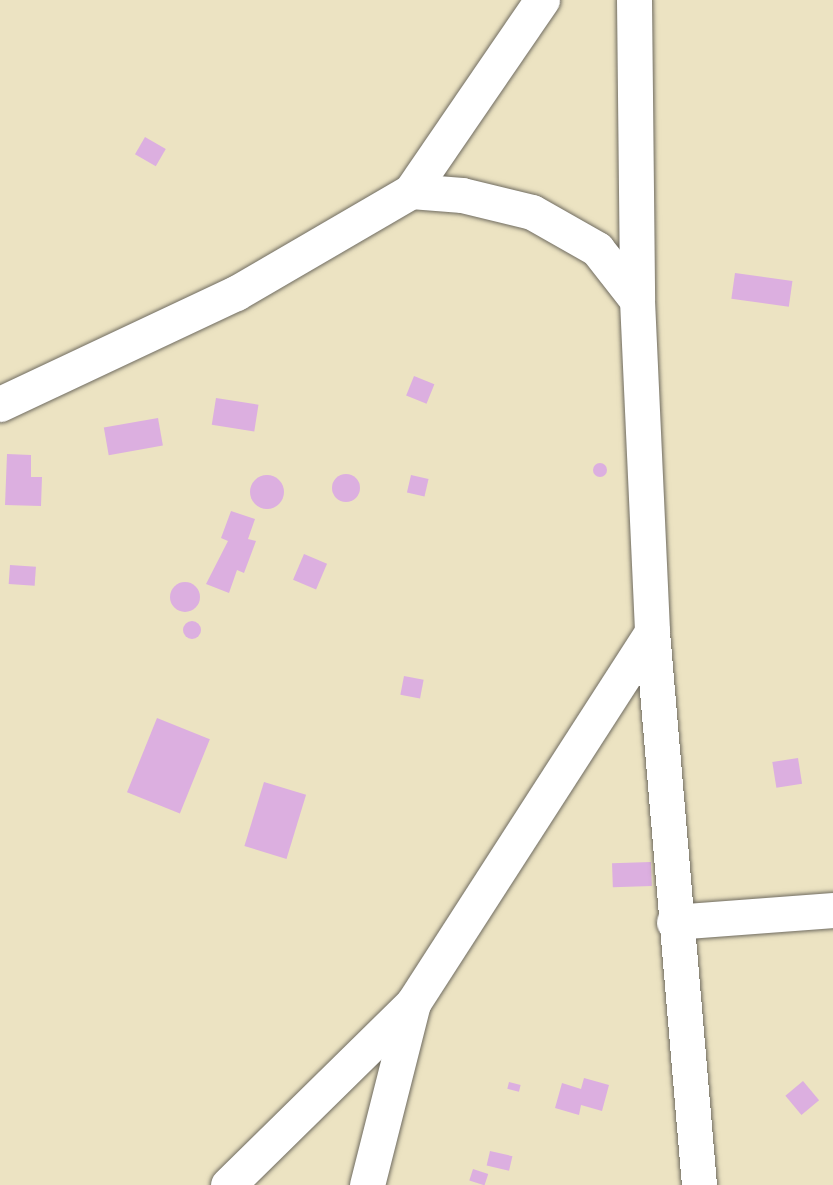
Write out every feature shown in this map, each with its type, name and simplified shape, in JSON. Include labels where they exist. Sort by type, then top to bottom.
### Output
[{"type":"street","points":[[0,404],[236,293],[411,191],[542,0]]},
{"type":"street","points":[[634,0],[637,300],[652,632],[674,922],[699,1185]]},
{"type":"street","points":[[411,191],[462,195],[533,212],[597,249],[637,300]]},
{"type":"street","points":[[228,1185],[413,1003],[652,632]]},
{"type":"street","points":[[674,922],[833,910]]},
{"type":"street","points":[[367,1185],[413,1003]]},
{"type":"building","points":[[145,137],[166,149],[156,166],[135,154]]},
{"type":"building","points":[[735,273],[792,281],[789,307],[731,299]]},
{"type":"building","points":[[414,376],[434,384],[427,404],[406,395]]},
{"type":"building","points":[[216,398],[258,405],[254,431],[212,425]]},
{"type":"building","points":[[158,418],[163,446],[109,455],[104,428]]},
{"type":"building","points":[[7,454],[31,455],[31,477],[42,477],[41,506],[5,505]]},
{"type":"building","points":[[597,463],[603,463],[607,470],[603,477],[597,477],[593,473],[593,467]]},
{"type":"building","points":[[346,474],[356,478],[360,488],[356,498],[346,502],[336,498],[332,488],[336,478]]},
{"type":"building","points":[[267,475],[279,480],[284,492],[279,504],[267,509],[255,504],[250,492],[255,480]]},
{"type":"building","points":[[411,475],[429,479],[424,497],[407,493]]},
{"type":"building","points":[[231,511],[255,519],[248,539],[256,541],[244,573],[237,570],[229,593],[206,584],[228,541],[221,538]]},
{"type":"building","points":[[304,554],[327,564],[316,590],[293,580]]},
{"type":"building","points":[[10,565],[36,567],[35,586],[9,584]]},
{"type":"building","points":[[185,582],[196,586],[200,597],[196,608],[185,612],[174,608],[170,597],[174,586]]},
{"type":"building","points":[[192,621],[198,624],[201,630],[198,636],[192,639],[186,636],[183,630],[186,624]]},
{"type":"building","points":[[404,676],[424,680],[420,698],[400,695]]},
{"type":"building","points":[[157,718],[210,739],[180,814],[127,792]]},
{"type":"building","points":[[798,758],[802,784],[776,788],[772,762]]},
{"type":"building","points":[[264,782],[306,795],[286,859],[244,846]]},
{"type":"building","points":[[651,862],[652,886],[613,887],[612,863]]},
{"type":"building","points":[[584,1078],[609,1085],[602,1111],[581,1105],[579,1115],[555,1108],[562,1083],[581,1089]]},
{"type":"building","points":[[803,1081],[819,1100],[801,1115],[785,1096]]},
{"type":"building","points":[[509,1082],[521,1085],[519,1092],[507,1089]]},
{"type":"building","points":[[490,1151],[512,1156],[509,1171],[487,1166]]},
{"type":"building","points":[[473,1169],[488,1174],[485,1185],[469,1180]]}]
